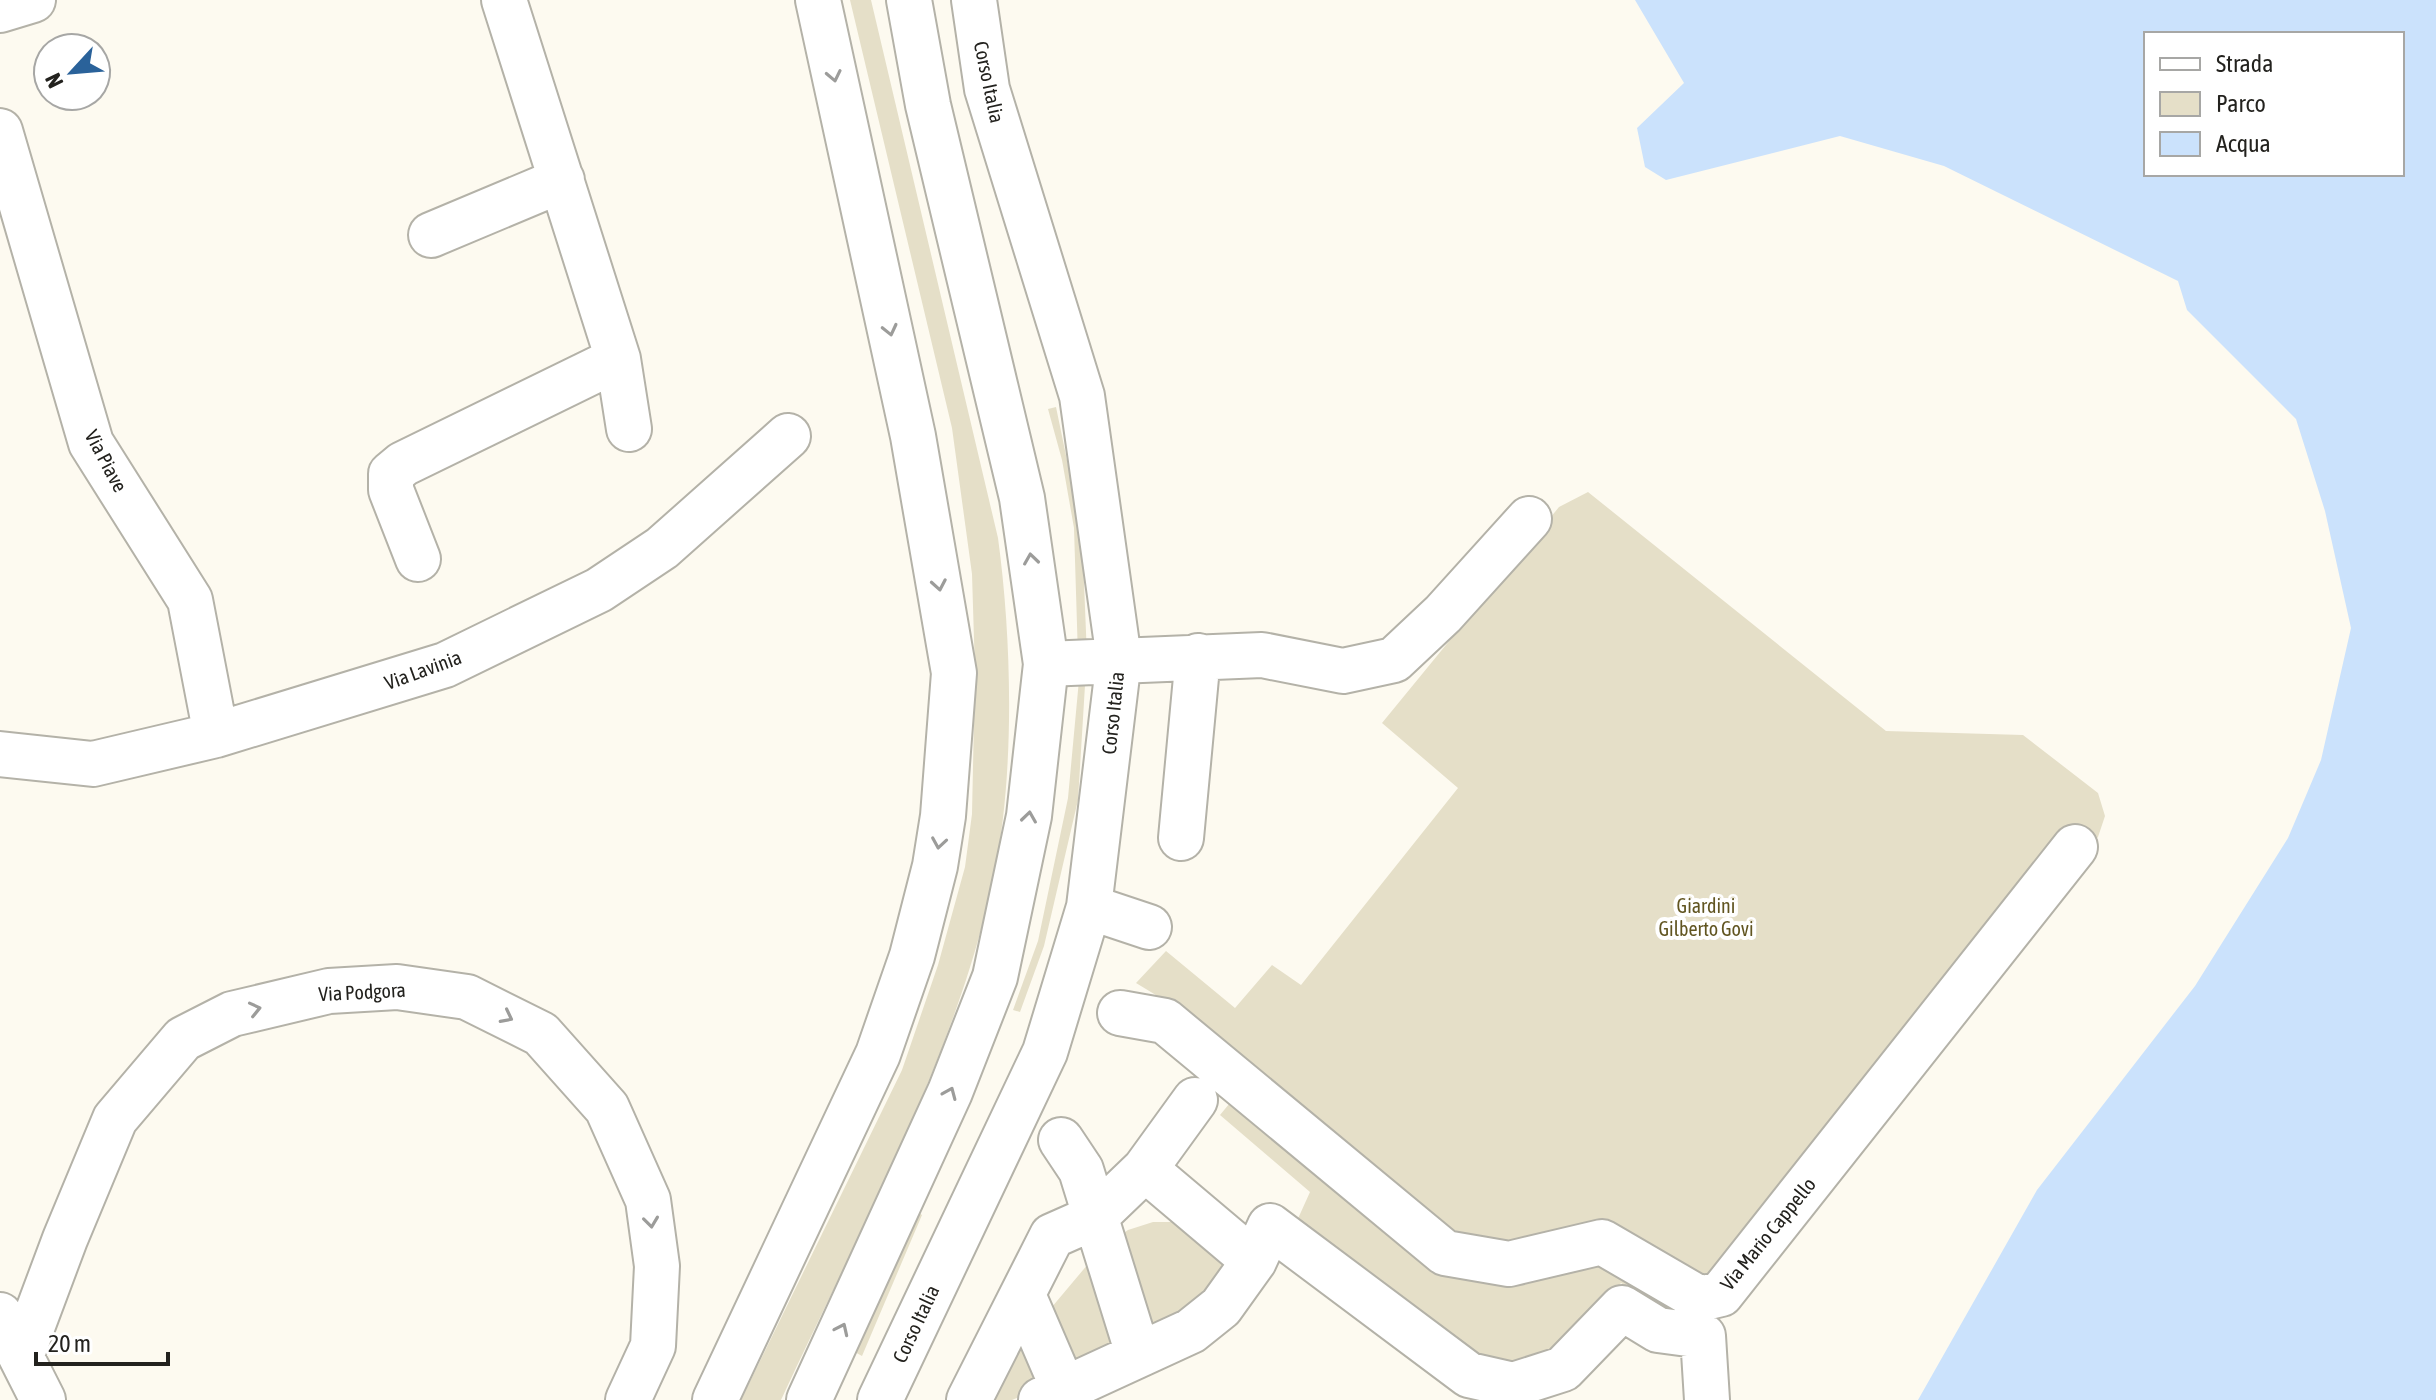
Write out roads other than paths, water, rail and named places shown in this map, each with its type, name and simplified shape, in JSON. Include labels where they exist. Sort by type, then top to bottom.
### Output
[{"type":"street","points":[[0,10],[33,0]]},
{"type":"street","points":[[504,0],[618,359],[629,429]]},
{"type":"street","points":[[715,1400],[878,1054],[912,956],[935,866],[943,816],[954,673],[913,436],[818,0]]},
{"type":"street","points":[[809,1400],[950,1092],[995,977],[1029,816],[1046,664],[1022,498],[928,105],[909,0]]},
{"type":"street","name":"Corso Italia","points":[[880,1400],[1045,1052],[1089,907],[1119,659],[1082,396],[987,89],[974,0]]},
{"type":"street","name":"Via Piave","points":[[0,131],[91,443],[190,600],[216,735]]},
{"type":"street","points":[[431,235],[562,180]]},
{"type":"street","points":[[418,559],[391,490],[391,474],[403,464],[618,359]]},
{"type":"street","name":"Via Lavinia","points":[[0,754],[93,764],[216,735],[445,665],[599,590],[662,548],[788,436]]},
{"type":"street","points":[[1046,664],[1262,655],[1343,671],[1394,660],[1443,614],[1529,519]]},
{"type":"street","points":[[1181,838],[1198,656]]},
{"type":"street","name":"Via Mario Cappello","points":[[1120,1013],[1165,1021],[1445,1253],[1509,1264],[1602,1242],[1700,1299],[1721,1294],[2075,847]]},
{"type":"street","points":[[1089,907],[1149,927]]},
{"type":"street","name":"Via Podgora","points":[[22,1354],[115,1119],[183,1039],[232,1014],[329,991],[397,987],[467,997],[541,1034],[607,1108],[648,1200],[657,1266],[653,1346],[628,1400]]},
{"type":"street","points":[[969,1400],[1052,1236],[1095,1217],[1145,1169],[1195,1100]]},
{"type":"street","points":[[1061,1140],[1081,1170],[1138,1354]]},
{"type":"street","points":[[1145,1169],[1254,1261]]},
{"type":"street","points":[[1023,1295],[1052,1395],[1191,1331],[1221,1307],[1254,1261],[1270,1226],[1469,1375],[1513,1385],[1563,1369],[1622,1308],[1658,1330],[1703,1336],[1707,1400]]},
{"type":"street","points":[[0,1315],[43,1400]]},
{"type":"water","points":[[1635,0],[2436,0],[2436,1400],[1918,1400],[2037,1190],[2195,986],[2288,838],[2321,760],[2351,628],[2325,511],[2296,419],[2187,310],[2178,281],[1944,166],[1840,136],[1666,180],[1645,167],[1637,128],[1684,83]]},
{"type":"park label","name":"Giardini Gilberto Govi","points":[[1706,918]]}]
